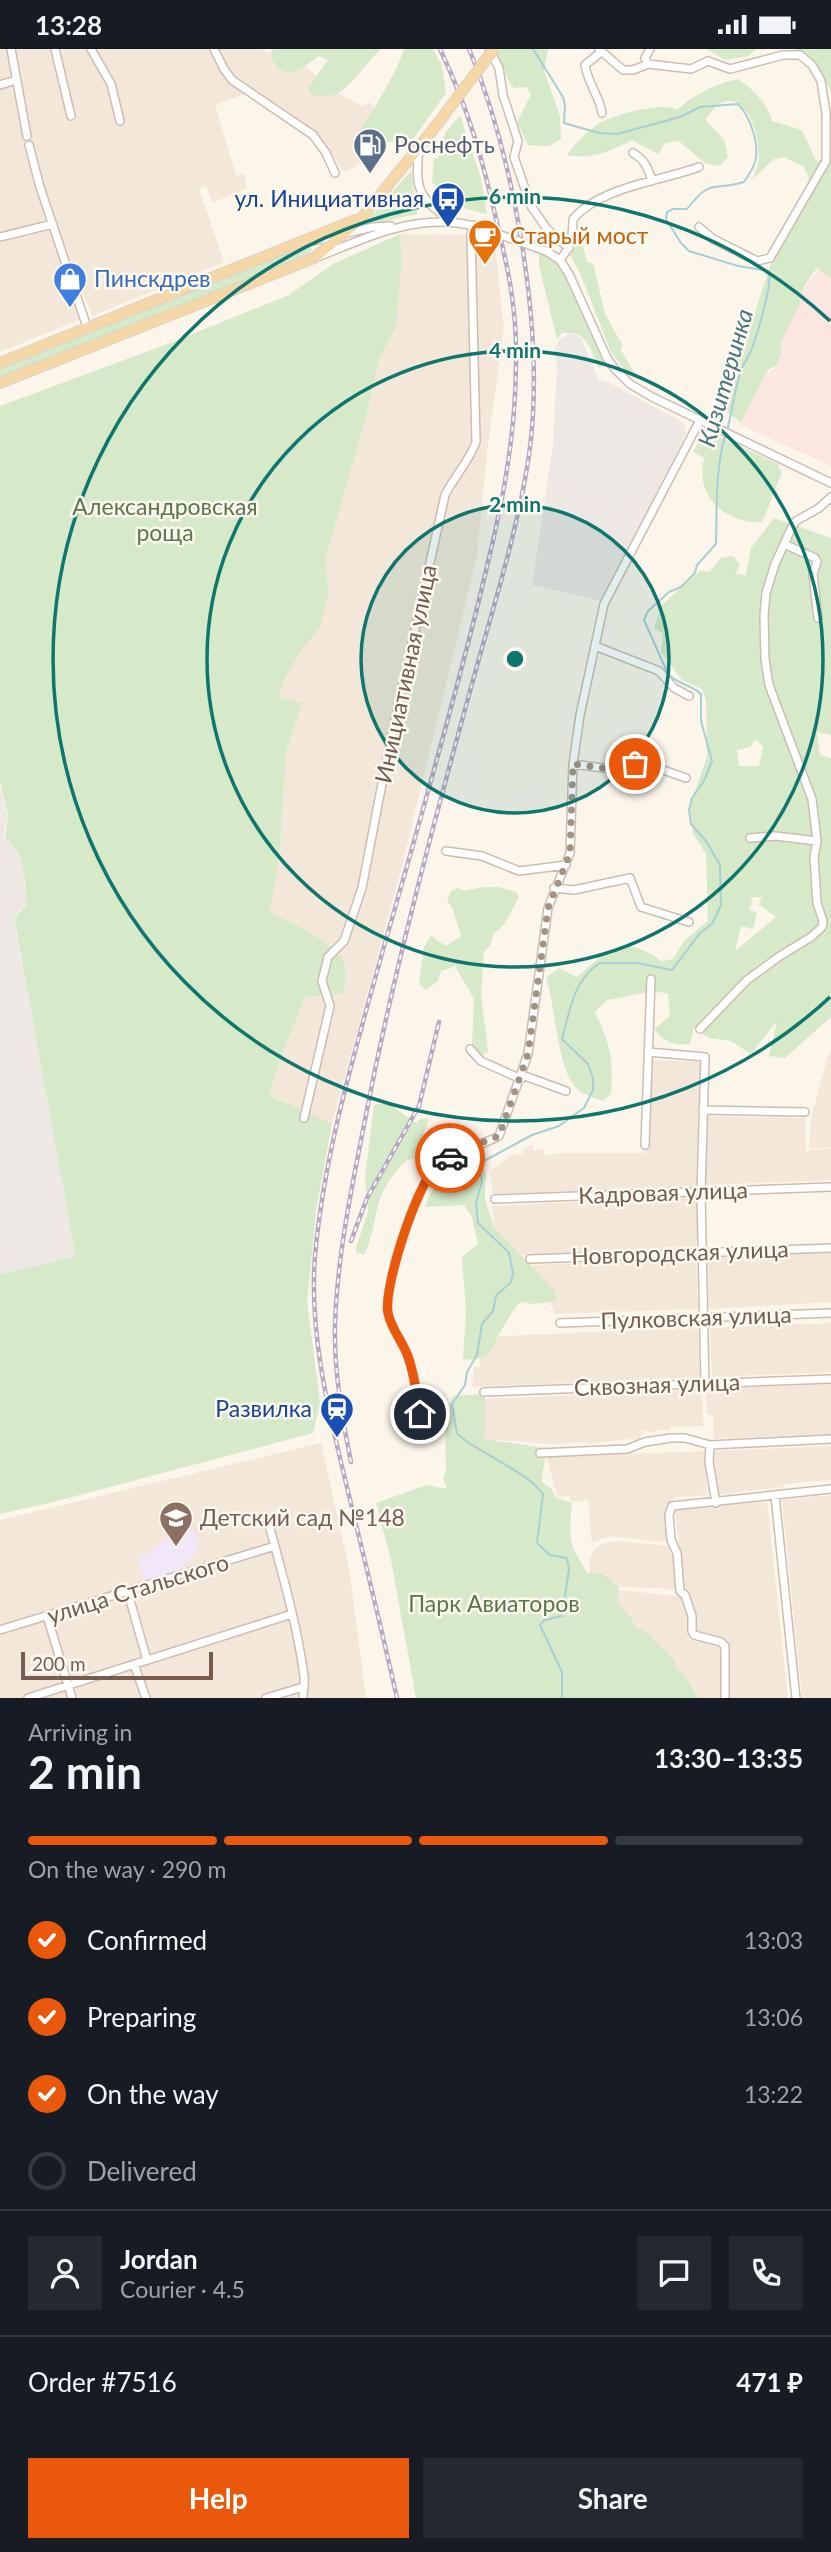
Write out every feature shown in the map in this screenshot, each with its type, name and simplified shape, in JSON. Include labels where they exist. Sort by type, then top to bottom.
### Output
[{"type":"main road","points":[[0,383],[314,258],[347,233],[365,215],[419,149],[492,49]]},
{"type":"main road","points":[[3,359],[337,229],[365,215]]},
{"type":"street","points":[[11,49],[27,136]]},
{"type":"street","points":[[55,49],[71,116]]},
{"type":"street","points":[[91,49],[111,84],[120,121]]},
{"type":"street","points":[[214,49],[232,80],[264,99],[313,135],[327,153],[334,173]]},
{"type":"street","points":[[492,49],[518,141],[514,157],[531,206],[547,229],[569,248]]},
{"type":"street","points":[[648,64],[645,58],[650,49]]},
{"type":"street","points":[[602,113],[587,79],[585,65],[600,51],[623,71],[648,64],[691,69],[708,61],[730,69],[783,55],[800,55],[812,65],[821,81],[826,113],[825,161],[770,258],[757,261],[713,239],[699,227]]},
{"type":"street","points":[[0,85],[16,80]]},
{"type":"street","points":[[29,145],[87,327]]},
{"type":"street","points":[[419,149],[416,169],[421,191],[429,204],[453,222]]},
{"type":"street","points":[[633,153],[648,167],[652,181]]},
{"type":"street","points":[[560,260],[573,239],[573,219],[581,209],[602,198],[699,167]]},
{"type":"street","points":[[298,244],[373,227],[433,221],[473,225],[546,251],[560,260],[569,274],[615,369],[630,384],[831,483]]},
{"type":"street","points":[[0,237],[53,224]]},
{"type":"street","name":"Инициативная улица","points":[[304,1118],[330,1006],[322,981],[328,957],[344,941],[362,888],[390,741],[445,495],[453,478],[473,453],[476,442],[471,235],[473,225]]},
{"type":"street","points":[[314,258],[398,226]]},
{"type":"street","points":[[298,244],[315,246],[317,253],[314,258]]},
{"type":"street","points":[[420,1414],[414,1375],[407,1352],[388,1313],[388,1299],[401,1241],[408,1217],[435,1168],[465,1149],[499,1136],[522,1077],[528,1054],[548,908],[554,888],[566,865],[571,834],[573,764],[580,715],[604,604],[700,420]]},
{"type":"street","points":[[700,1029],[747,980],[822,927],[823,913],[817,903],[814,857],[817,841],[812,799],[773,699],[765,659],[764,616],[766,593],[775,564],[796,521],[819,508],[831,497]]},
{"type":"street","points":[[784,544],[816,558],[813,574],[818,618]]},
{"type":"street","points":[[595,646],[659,671],[674,688],[689,696]]},
{"type":"street","points":[[573,764],[603,768],[635,764],[652,766],[686,778]]},
{"type":"street","points":[[750,838],[775,835],[817,841]]},
{"type":"street","points":[[446,851],[482,856],[520,871],[566,865]]},
{"type":"street","points":[[554,888],[574,890],[629,879],[641,907],[689,922]]},
{"type":"street","points":[[645,1145],[651,979]]},
{"type":"street","points":[[470,1049],[481,1061],[566,1091]]},
{"type":"street","points":[[648,1052],[705,1057],[701,1193],[705,1384]]},
{"type":"street","points":[[703,1110],[804,1112]]},
{"type":"street","name":"Кадровая улица","points":[[495,1199],[831,1187]]},
{"type":"street","name":"Новгородская улица","points":[[530,1259],[831,1248]]},
{"type":"street","name":"Пулковская улица","points":[[560,1323],[831,1313]]},
{"type":"street","name":"Сквозная улица","points":[[484,1392],[831,1379]]},
{"type":"street","points":[[540,1453],[627,1449],[645,1441],[671,1438],[710,1445],[831,1439]]},
{"type":"street","points":[[710,1445],[709,1462],[716,1503]]},
{"type":"street","points":[[725,1698],[725,1646],[720,1642],[698,1637],[692,1631],[690,1609],[685,1595],[680,1591],[677,1553],[671,1540],[669,1515],[672,1506],[831,1489]]},
{"type":"street","points":[[775,1496],[796,1698]]},
{"type":"street","points":[[268,1521],[285,1577],[304,1680],[303,1698]]},
{"type":"street","name":"улица Стальского","points":[[0,1630],[275,1546]]},
{"type":"street","points":[[128,1593],[147,1660]]},
{"type":"street","points":[[29,1698],[292,1614]]},
{"type":"street","points":[[47,1616],[72,1698]]},
{"type":"street","points":[[134,1664],[146,1698]]},
{"type":"street","points":[[266,1698],[303,1687]]},
{"type":"shaded area","points":[[0,49],[212,49],[222,72],[245,94],[215,105],[236,175],[244,174],[247,188],[212,203],[206,185],[199,189],[224,262],[92,316],[48,201],[31,144],[11,52],[15,86],[34,179],[84,318],[0,352]]},
{"type":"shaded area","points":[[218,49],[263,49],[266,53],[272,50],[281,63],[294,55],[332,90],[362,106],[369,102],[389,124],[372,139],[377,148],[355,167],[343,172],[326,144],[283,108],[235,79],[226,69]]},
{"type":"shaded area","points":[[400,234],[494,235],[504,328],[487,452],[477,555],[402,866],[332,1124],[269,1095],[305,997],[343,994],[345,978],[343,961],[327,944],[269,912],[280,848],[286,752],[302,704],[279,698],[284,680],[301,651],[320,628],[328,595],[326,556],[364,425],[380,357],[396,327],[402,261]]},
{"type":"shaded area","points":[[831,253],[831,466],[739,424],[766,375],[776,367],[778,346],[802,291]]},
{"type":"shaded area","points":[[572,333],[581,338],[598,379],[684,423],[686,434],[602,601],[532,585],[553,445],[557,368],[555,349],[559,339]]},
{"type":"shaded area","points":[[0,787],[7,816],[3,838],[14,847],[23,867],[26,904],[13,917],[77,1258],[0,1274]]},
{"type":"shaded area","points":[[831,1046],[831,1147],[809,1149],[811,1118]]},
{"type":"shaded area","points":[[652,1060],[700,1062],[696,1187],[493,1194],[490,1171],[511,1156],[524,1153],[524,1148],[533,1144],[534,1151],[543,1149],[545,1156],[559,1153],[644,1153]]},
{"type":"shaded area","points":[[704,1116],[805,1118],[806,1151],[831,1148],[831,1180],[706,1185]]},
{"type":"shaded area","points":[[697,1197],[699,1240],[696,1240],[696,1247],[519,1255],[494,1227],[492,1206]]},
{"type":"shaded area","points":[[831,1253],[831,1302],[709,1309],[708,1258]]},
{"type":"shaded area","points":[[696,1259],[698,1309],[555,1314],[532,1265]]},
{"type":"shaded area","points":[[831,1323],[831,1372],[712,1377],[710,1328]]},
{"type":"shaded area","points":[[698,1327],[700,1377],[472,1387],[474,1367],[479,1367],[484,1337]]},
{"type":"shaded area","points":[[831,1384],[831,1434],[714,1439],[713,1415],[707,1415],[706,1389]]},
{"type":"shaded area","points":[[701,1390],[704,1426],[670,1427],[669,1430],[656,1430],[655,1433],[643,1430],[639,1441],[627,1439],[587,1444],[552,1444],[483,1439],[484,1399]]},
{"type":"shaded area","points":[[321,1443],[349,1568],[366,1698],[0,1698],[0,1520]]},
{"type":"shaded area","points":[[831,1446],[831,1480],[784,1484],[783,1487],[716,1495],[711,1451]]},
{"type":"shaded area","points":[[704,1451],[708,1495],[677,1497],[670,1503],[666,1509],[668,1539],[662,1542],[610,1536],[592,1543],[588,1501],[571,1501],[570,1496],[557,1497],[547,1457]]},
{"type":"shaded area","points":[[831,1495],[831,1698],[802,1698],[782,1500]]},
{"type":"shaded area","points":[[767,1502],[788,1698],[728,1698],[728,1640],[711,1638],[698,1634],[695,1630],[690,1595],[683,1585],[675,1509]]},
{"type":"shaded area","name":"Детский сад №148","points":[[188,1519],[199,1543],[196,1544],[198,1551],[178,1571],[144,1580],[137,1558],[148,1554]]},
{"type":"shaded area","points":[[615,1541],[673,1546],[675,1589],[619,1587],[602,1573],[589,1575],[590,1557],[595,1550],[601,1544]]},
{"type":"shaded area","points":[[619,1590],[678,1596],[685,1600],[689,1640],[718,1644],[723,1649],[723,1698],[698,1698],[685,1676],[635,1628],[617,1602]]},
{"type":"green space","points":[[273,49],[381,49],[342,91],[331,95],[312,96],[308,88],[328,60],[319,56],[300,69],[288,72],[276,66],[271,57]]},
{"type":"green space","points":[[404,49],[433,49],[442,66],[446,93],[413,139],[381,143],[368,152],[355,139],[388,84]]},
{"type":"green space","points":[[496,49],[548,49],[544,71],[560,116],[561,139],[549,146],[528,145],[517,122],[531,95],[527,87],[514,88]]},
{"type":"green space","points":[[707,49],[756,49],[749,56],[725,60]]},
{"type":"green space","points":[[796,49],[831,49],[831,92],[821,73]]},
{"type":"green space","points":[[738,79],[759,97],[772,121],[802,130],[816,161],[824,159],[831,127],[831,278],[817,268],[804,286],[800,303],[781,342],[777,365],[768,370],[741,422],[718,406],[746,341],[771,263],[814,190],[804,167],[784,157],[774,159],[752,180],[759,155],[756,133],[747,112],[740,104],[731,101],[719,104],[705,119],[724,140],[728,157],[719,166],[705,163],[679,141],[665,143],[658,154],[632,140],[601,153],[567,155],[585,134],[605,120],[650,108],[677,110],[706,90]]},
{"type":"green space","points":[[460,115],[481,178],[487,214],[464,208],[432,182],[434,159],[439,157],[445,133]]},
{"type":"green space","points":[[411,171],[417,214],[363,226]]},
{"type":"green space","name":"Александровская роща","points":[[400,234],[402,261],[396,327],[380,357],[364,425],[326,556],[328,595],[320,628],[301,651],[284,680],[279,698],[302,703],[286,752],[280,848],[270,912],[330,946],[343,961],[346,973],[343,994],[305,997],[269,1095],[332,1124],[316,1210],[307,1302],[320,1402],[313,1433],[0,1514],[0,1274],[76,1257],[14,918],[26,905],[24,877],[21,860],[5,838],[8,815],[0,783],[0,406],[173,342],[289,295],[333,264]]},
{"type":"green space","points":[[581,238],[587,262],[593,263],[605,314],[623,346],[620,349],[634,372],[629,376],[611,352],[580,273],[570,255]]},
{"type":"green space","points":[[309,247],[312,249],[308,256],[0,380],[0,367],[274,256]]},
{"type":"green space","points":[[539,250],[562,268],[605,365],[599,368],[590,347],[577,334],[562,333],[557,339],[539,266]]},
{"type":"green space","points":[[715,435],[778,464],[782,473],[762,522],[733,517],[717,506],[706,491],[703,478],[704,458],[693,452],[698,443]]},
{"type":"green space","points":[[774,518],[831,538],[831,735],[817,732],[820,755],[831,758],[831,1017],[785,1058],[769,1056],[777,1021],[751,1054],[731,1041],[709,1038],[694,1027],[690,1044],[674,1044],[666,1040],[654,1029],[670,1016],[668,994],[646,993],[607,1000],[595,1012],[607,1043],[612,1070],[611,1094],[602,1101],[579,1091],[570,1080],[561,1053],[546,978],[559,968],[577,977],[598,959],[617,948],[636,948],[661,961],[673,959],[684,941],[708,921],[706,854],[693,834],[690,805],[707,757],[706,700],[702,689],[682,680],[661,652],[663,634],[654,628],[661,606],[700,571],[709,572],[721,558],[733,556],[740,564],[735,574],[746,575],[751,548]],"holes":[[[756,739],[763,747],[759,766],[739,766],[737,750],[750,747]],[[750,897],[762,897],[759,905],[776,917],[735,951],[741,926],[753,929],[757,913],[749,909],[753,901]]]},
{"type":"green space","points":[[498,887],[516,892],[519,898],[506,921],[493,934],[491,944],[484,952],[481,995],[488,1052],[479,1056],[472,1045],[474,999],[455,966],[441,971],[438,981],[426,990],[419,984],[424,947],[431,936],[446,946],[461,936],[452,907],[447,902],[451,891],[458,888],[464,891]]},
{"type":"green space","points":[[387,1103],[416,1123],[420,1119],[428,1118],[423,1134],[425,1140],[447,1146],[447,1152],[438,1160],[411,1159],[398,1169],[383,1191],[364,1255],[356,1252],[356,1248],[368,1212],[365,1177],[374,1105]]},
{"type":"green space","points":[[477,1162],[486,1172],[485,1199],[494,1227],[554,1290],[557,1301],[534,1304],[520,1302],[485,1358],[463,1360],[466,1312],[462,1257],[478,1244],[472,1217],[464,1205],[425,1207],[434,1189],[462,1177]]},
{"type":"green space","name":"Парк Авиаторов","points":[[485,1394],[484,1439],[546,1448],[542,1482],[552,1489],[555,1497],[572,1503],[571,1541],[581,1563],[588,1574],[602,1573],[619,1587],[617,1602],[632,1619],[635,1628],[644,1630],[675,1661],[674,1668],[685,1676],[698,1698],[416,1698],[391,1560],[376,1503],[427,1485],[447,1489],[443,1478],[446,1472],[445,1409],[450,1405],[453,1396]]},
{"type":"waterway","name":"Кизитеринка","points":[[533,49],[563,97],[564,123],[599,133],[617,134],[680,117],[700,107],[738,104],[746,116],[753,131],[756,155],[753,167],[744,182],[708,189],[687,209],[667,212],[666,219],[689,251],[738,266],[769,271],[764,307],[753,346],[739,377],[727,431]]},
{"type":"waterway","name":"Кизитеринка","points":[[562,1698],[562,1672],[540,1625],[544,1620],[562,1616],[569,1569],[567,1558],[550,1555],[537,1543],[543,1494],[526,1478],[457,1434],[452,1404],[465,1385],[467,1372],[477,1355],[482,1324],[493,1311],[496,1296],[511,1282],[513,1273],[509,1253],[478,1223],[476,1203],[482,1182],[480,1168],[484,1161],[532,1135],[559,1126],[584,1108],[593,1090],[593,1078],[588,1064],[562,1039],[578,987],[591,970],[600,963],[637,963],[672,970],[700,933],[712,924],[721,905],[720,865],[706,841],[691,824],[689,810],[692,798],[704,781],[712,761],[701,721],[701,694],[668,674],[644,620],[648,611],[695,573],[697,565],[716,544],[718,476],[725,436]]},
{"type":"railway","points":[[397,1698],[327,1399],[317,1342],[314,1285],[319,1218],[341,1105],[476,612],[498,519],[513,426],[516,343],[509,277],[481,158],[459,93],[440,49]]},
{"type":"railway","points":[[351,1462],[339,1394],[335,1343],[336,1301],[350,1200],[375,1068],[401,954],[519,510],[529,455],[533,408],[530,303],[523,249],[500,142],[469,49]]},
{"type":"railway","points":[[351,1241],[367,1198],[419,1106],[439,1022]]},
{"type":"way so far","points":[[450,1158],[499,1136],[522,1075],[532,1031],[548,908],[570,853],[573,764],[603,768],[635,764]]},
{"type":"place","name":"Роснефть","points":[[370,175]]},
{"type":"place","name":"ул. Инициативная","points":[[448,229]]},
{"type":"place","name":"Старый мост","points":[[485,266]]},
{"type":"place","name":"Пинскдрев","points":[[70,309]]},
{"type":"place","name":"Развилка","points":[[337,1439]]},
{"type":"place","name":"Детский сад №148","points":[[176,1548]]},
{"type":"route","points":[[420,1414],[414,1375],[407,1352],[388,1313],[388,1299],[408,1217],[435,1168],[450,1158]]}]
